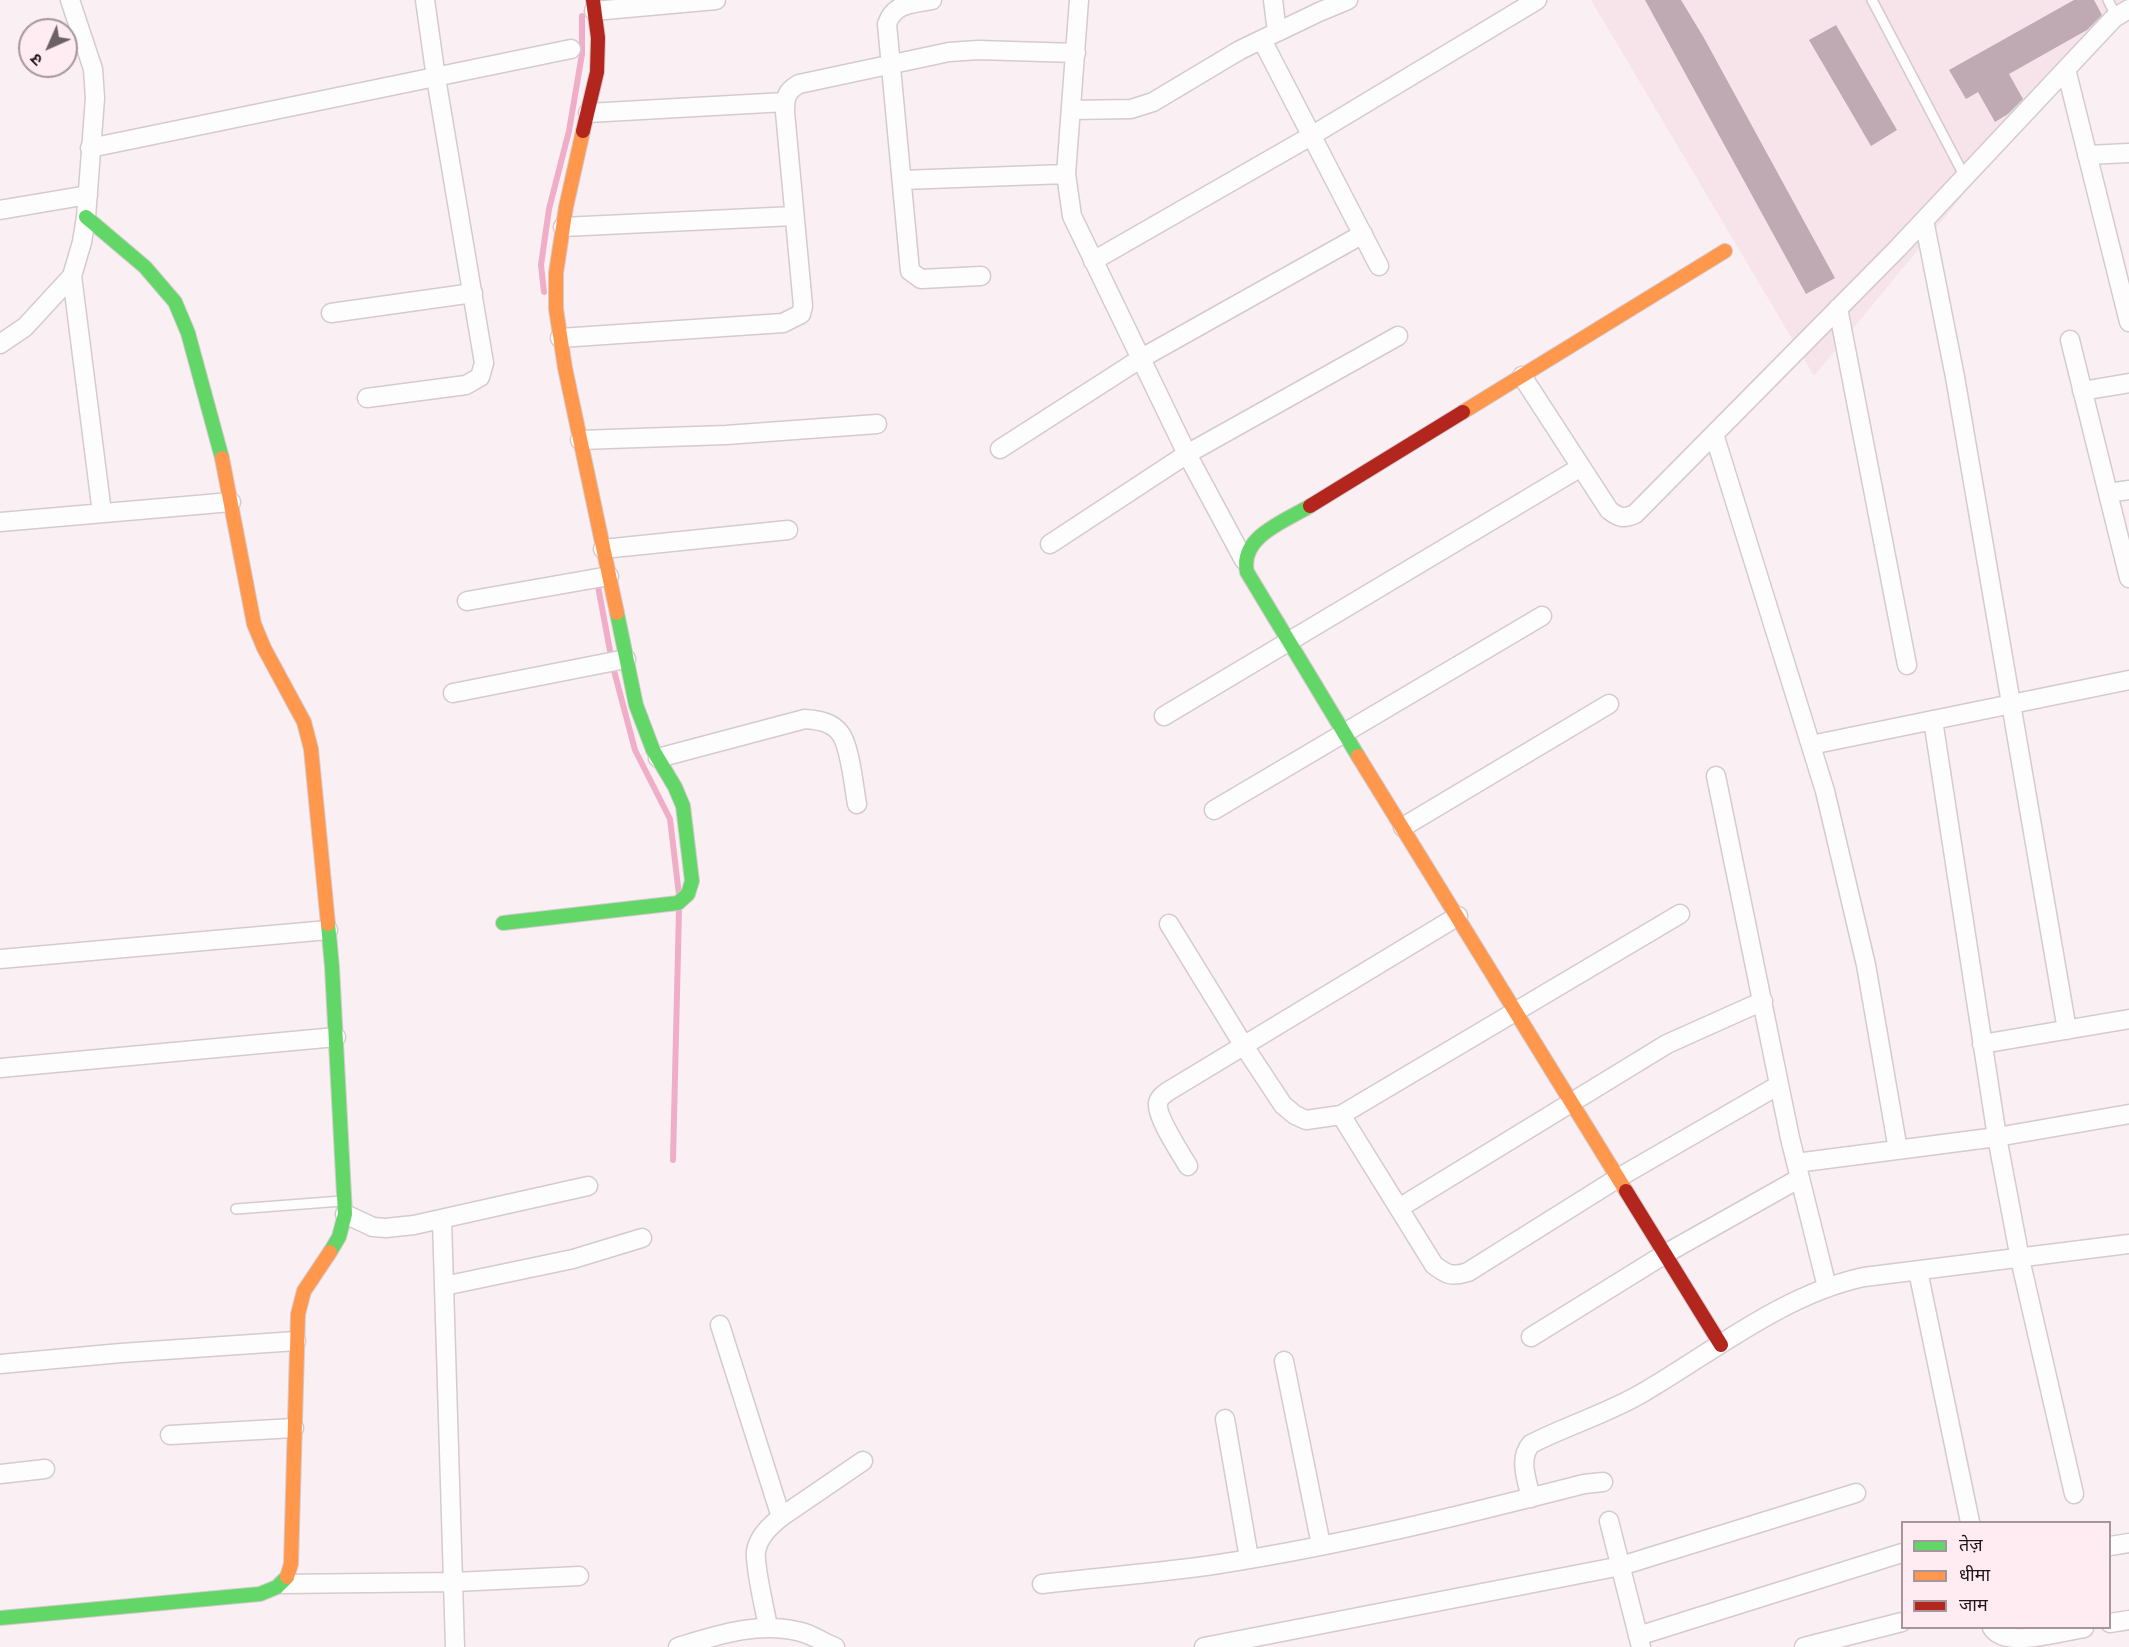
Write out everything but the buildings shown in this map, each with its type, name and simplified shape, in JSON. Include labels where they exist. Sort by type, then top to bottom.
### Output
[{"type":"street","points":[[70,0],[93,69],[95,98],[86,217],[72,276],[102,513]]},
{"type":"street","points":[[367,398],[466,385],[480,377],[484,363],[425,0]]},
{"type":"street","points":[[503,922],[678,903],[687,898],[691,891],[687,820],[675,787],[658,758],[636,705],[565,369],[556,309],[556,273],[563,227],[597,72],[598,38],[593,6],[716,0]]},
{"type":"street","points":[[932,0],[897,9],[890,15],[887,24],[910,271],[921,279],[981,276]]},
{"type":"street","points":[[1079,0],[1066,174],[1072,216],[1093,261],[1186,454],[1244,560],[1247,572],[1721,1345]]},
{"type":"street","points":[[1273,0],[1269,36],[1311,136],[1379,266]]},
{"type":"street","points":[[1072,110],[1131,109],[1153,102],[1193,77],[1269,36],[1348,0]]},
{"type":"street","points":[[1093,261],[1311,136],[1537,0]]},
{"type":"street","points":[[1522,375],[1609,510],[1616,516],[1625,518],[1635,514],[1924,220],[2121,8]]},
{"type":"street","points":[[90,148],[571,49]]},
{"type":"street","points":[[560,338],[783,323],[801,314],[803,306],[785,102],[790,89],[799,84],[959,51],[1076,53]]},
{"type":"street","points":[[2066,69],[2087,155],[2122,267],[2129,322]]},
{"type":"street","points":[[588,113],[785,102]]},
{"type":"street","points":[[2087,155],[2129,153]]},
{"type":"street","points":[[902,180],[1066,174]]},
{"type":"street","points":[[0,210],[88,195]]},
{"type":"street","points":[[563,227],[794,216]]},
{"type":"street","points":[[86,217],[150,273],[176,303],[185,324],[220,443],[255,624],[264,648],[303,722],[311,748],[336,1037],[345,1207],[344,1229],[340,1239],[312,1277],[303,1293],[299,1308],[296,1341],[291,1564],[283,1584]]},
{"type":"street","points":[[1924,220],[1955,377],[2067,1030]]},
{"type":"street","points":[[1000,449],[1140,359],[1363,234]]},
{"type":"street","points":[[1244,560],[1248,547],[1257,538],[1725,251]]},
{"type":"street","points":[[0,344],[25,327],[72,276]]},
{"type":"street","points":[[331,313],[473,293]]},
{"type":"street","points":[[1838,308],[1907,665]]},
{"type":"street","points":[[1050,544],[1186,454],[1398,336]]},
{"type":"street","points":[[2070,340],[2129,578]]},
{"type":"street","points":[[2082,391],[2129,383]]},
{"type":"street","points":[[580,440],[726,435],[877,424]]},
{"type":"street","points":[[1714,434],[1825,791],[1866,965],[1898,1150]]},
{"type":"street","points":[[1164,716],[1581,467]]},
{"type":"street","points":[[2108,493],[2129,490]]},
{"type":"street","points":[[0,522],[231,502]]},
{"type":"street","points":[[603,549],[788,530]]},
{"type":"street","points":[[467,601],[609,576]]},
{"type":"street","points":[[1214,810],[1542,616]]},
{"type":"street","points":[[453,693],[626,659]]},
{"type":"street","points":[[1811,745],[2129,680]]},
{"type":"street","points":[[1403,827],[1609,704]]},
{"type":"street","points":[[658,758],[805,719],[819,720],[831,725],[841,733],[846,745],[857,804]]},
{"type":"street","points":[[1933,720],[1997,1137],[2020,1259],[2074,1494]]},
{"type":"street","points":[[1716,776],[1779,1085],[1827,1287]]},
{"type":"street","points":[[1169,924],[1283,1105],[1295,1115],[1306,1120],[1341,1115],[1680,914]]},
{"type":"street","points":[[1188,1166],[1162,1119],[1157,1106],[1159,1099],[1458,916]]},
{"type":"street","points":[[0,959],[328,930]]},
{"type":"street","points":[[1398,1208],[1667,1044],[1763,1001]]},
{"type":"street","points":[[1982,1044],[2129,1019]]},
{"type":"street","points":[[0,1068],[336,1037]]},
{"type":"street","points":[[1341,1115],[1434,1265],[1447,1275],[1456,1276],[1468,1272],[1618,1178],[1779,1085]]},
{"type":"street","points":[[1532,1337],[1798,1170],[1898,1150],[1997,1137],[2129,1114]]},
{"type":"street","points":[[345,1207],[373,1227],[386,1228],[442,1220],[588,1186]]},
{"type":"street","points":[[442,1220],[455,1582],[455,1647]]},
{"type":"street","points":[[444,1286],[573,1259],[642,1238]]},
{"type":"street","points":[[1532,1498],[1524,1466],[1524,1455],[1532,1444],[1642,1394],[1803,1297],[1838,1282],[2129,1244]]},
{"type":"street","points":[[1918,1270],[1970,1521]]},
{"type":"street","points":[[720,1325],[781,1517]]},
{"type":"street","points":[[0,1364],[296,1341]]},
{"type":"street","points":[[1284,1361],[1321,1545]]},
{"type":"street","points":[[1225,1419],[1249,1558]]},
{"type":"street","points":[[170,1435],[294,1428]]},
{"type":"street","points":[[768,1627],[756,1552],[761,1537],[768,1527],[781,1517],[863,1461]]},
{"type":"street","points":[[0,1474],[45,1469]]},
{"type":"street","points":[[1042,1584],[1218,1564],[1414,1527],[1584,1484],[1602,1482]]},
{"type":"street","points":[[1204,1647],[1621,1566],[1856,1493]]},
{"type":"street","points":[[1609,1521],[1639,1642],[1901,1553]]},
{"type":"street","points":[[2111,1546],[2129,1543]]},
{"type":"street","points":[[0,1618],[260,1593],[283,1584],[455,1582],[579,1576]]},
{"type":"street","points":[[2111,1623],[2129,1620]]},
{"type":"street","points":[[1804,1647],[1901,1622]]},
{"type":"street","points":[[678,1647],[720,1634],[768,1627],[800,1632],[835,1647]]},
{"type":"street","points":[[1993,1629],[2010,1638],[2022,1638],[2078,1629]]},
{"type":"lane","points":[[1872,0],[1965,177]]},
{"type":"lane","points":[[236,1209],[345,1207]]},
{"type":"shaded area","points":[[1591,0],[2124,0],[1814,376]]},
{"type":"waterway","points":[[544,292],[541,265],[549,209],[569,131],[582,54],[582,16]]},
{"type":"waterway","points":[[597,581],[611,656]]},
{"type":"waterway","points":[[613,667],[635,750],[670,819],[679,895]]},
{"type":"waterway","points":[[673,1160],[679,910]]},
{"type":"traffic: fast","points":[[86,217],[145,267],[175,302],[188,333],[222,458]]},
{"type":"traffic: fast","points":[[1310,506],[1277,524],[1257,540],[1246,560],[1247,572],[1358,756]]},
{"type":"traffic: fast","points":[[503,923],[678,903],[688,894],[692,881],[683,806],[675,787],[653,750],[636,705],[617,613]]},
{"type":"traffic: fast","points":[[328,924],[345,1214],[339,1237],[330,1252]]},
{"type":"traffic: fast","points":[[0,1618],[260,1594],[277,1587],[287,1577]]},
{"type":"traffic: slow","points":[[583,131],[566,207],[556,273],[556,309],[565,368],[617,613]]},
{"type":"traffic: slow","points":[[1463,412],[1725,251]]},
{"type":"traffic: slow","points":[[222,458],[254,624],[264,648],[304,722],[311,749],[328,924]]},
{"type":"traffic: slow","points":[[1358,756],[1626,1191]]},
{"type":"traffic: slow","points":[[287,1577],[291,1564],[298,1314],[304,1291],[330,1252]]},
{"type":"traffic: jam","points":[[583,131],[597,72],[598,38],[593,0]]},
{"type":"traffic: jam","points":[[1310,506],[1463,412]]},
{"type":"traffic: jam","points":[[1626,1191],[1721,1345]]}]
